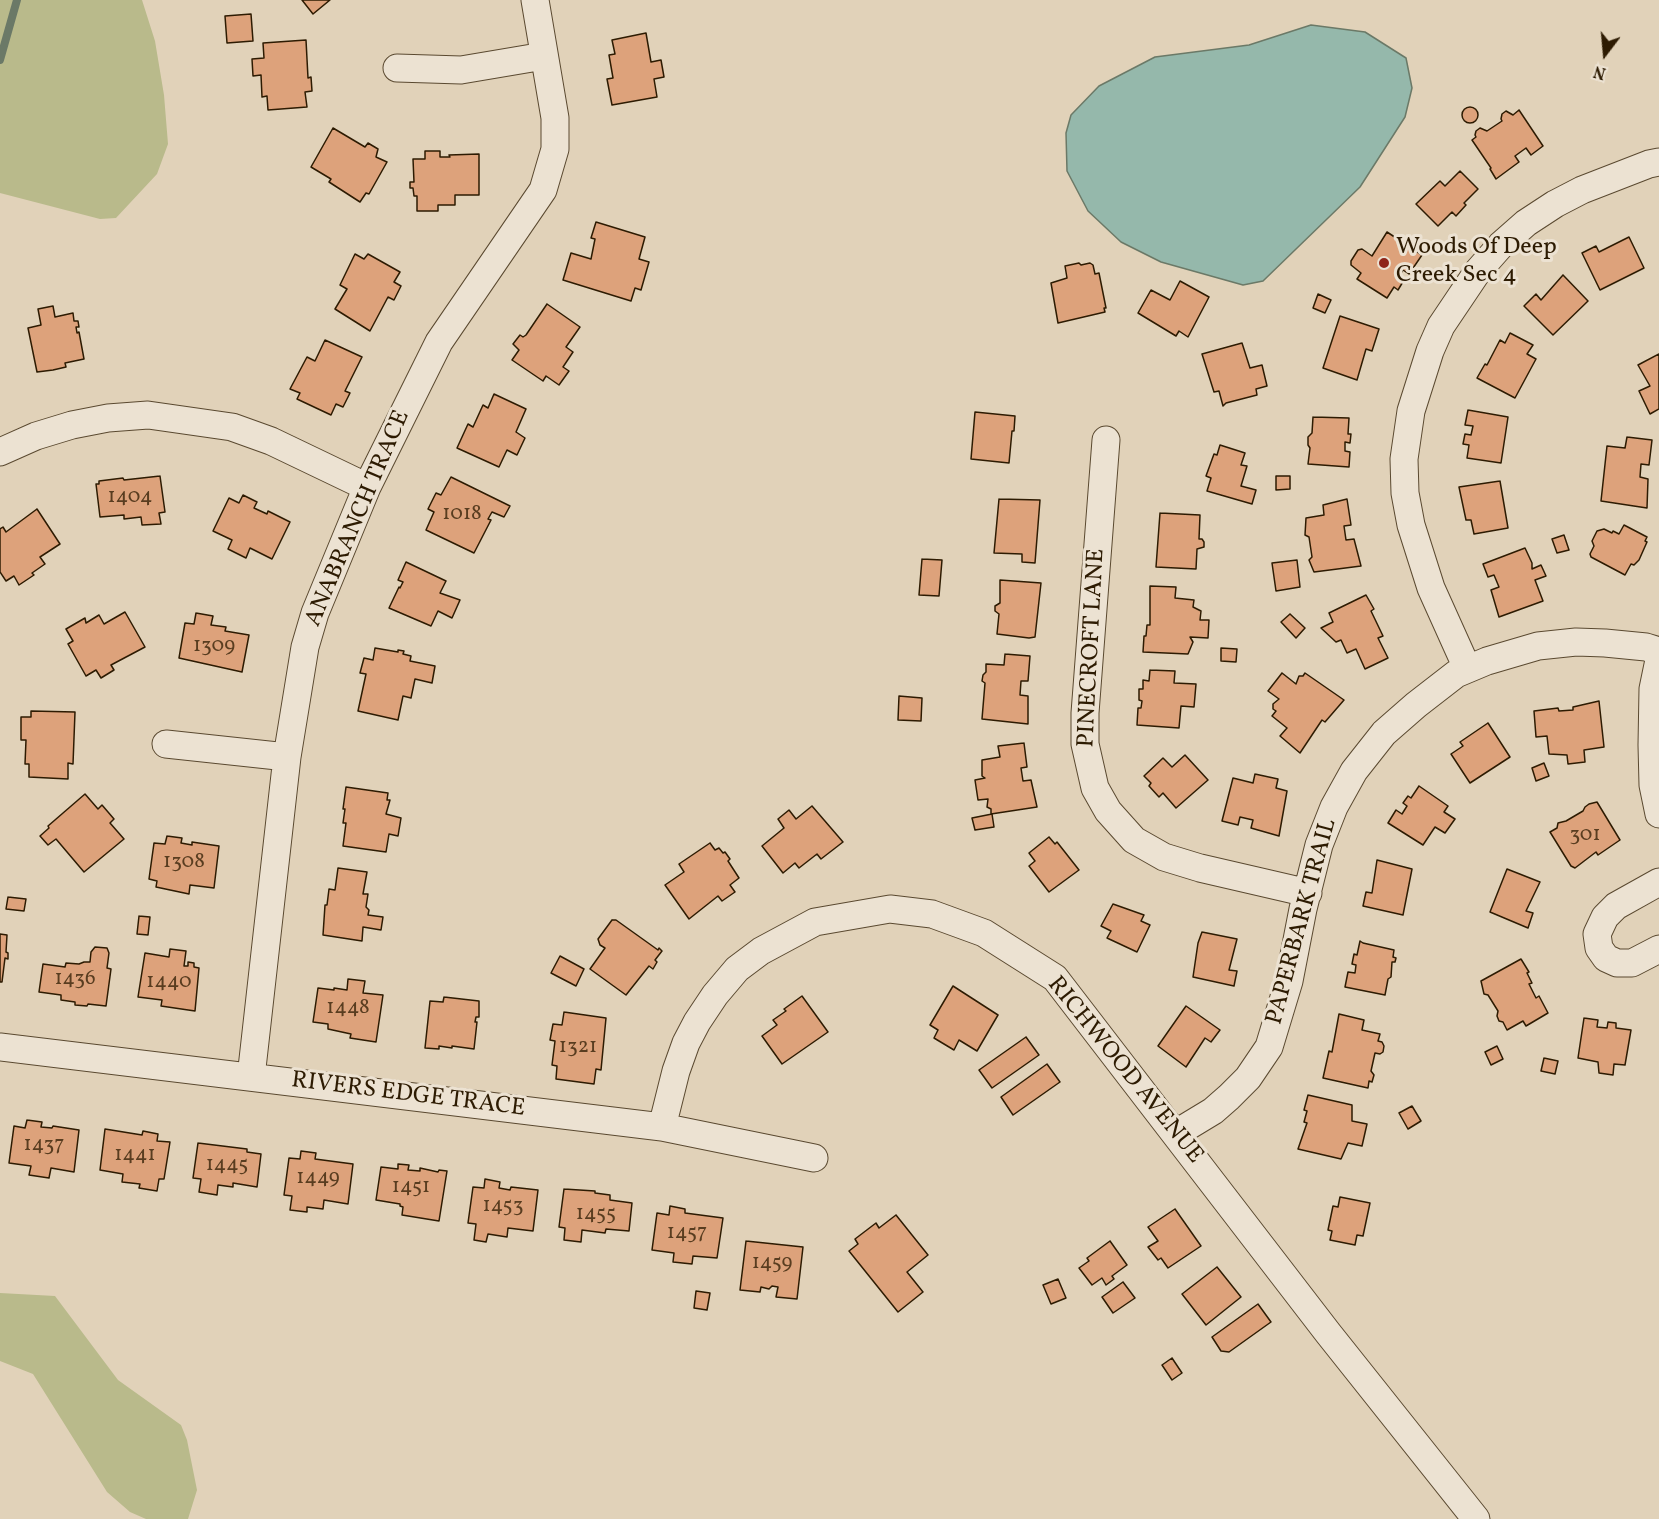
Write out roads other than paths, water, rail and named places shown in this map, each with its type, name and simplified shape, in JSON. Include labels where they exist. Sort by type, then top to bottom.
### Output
[{"type":"street","name":"ANABRANCH TRACE","points":[[251,1077],[287,757],[305,647],[315,613],[367,487],[439,342],[543,190],[555,149],[555,118],[535,0]]},
{"type":"street","points":[[397,68],[461,70],[544,56]]},
{"type":"street","points":[[1467,668],[1431,588],[1411,525],[1405,493],[1404,459],[1411,411],[1430,351],[1441,326],[1478,271],[1501,245],[1526,223],[1582,190],[1648,164],[1659,162]]},
{"type":"street","points":[[0,452],[36,436],[72,425],[108,418],[148,415],[232,427],[271,441],[367,487]]},
{"type":"street","name":"PINECROFT LANE","points":[[1106,440],[1085,713],[1085,744],[1095,788],[1108,811],[1134,840],[1164,857],[1200,868],[1308,893]]},
{"type":"street","name":"PAPERBARK TRAIL","points":[[1175,1134],[1214,1111],[1248,1078],[1269,1047],[1289,981],[1303,909],[1319,845],[1354,771],[1384,733],[1416,705],[1467,668],[1538,646],[1576,642],[1605,643],[1646,647],[1659,651]]},
{"type":"street","points":[[1659,660],[1653,689],[1652,745],[1653,785],[1659,814]]},
{"type":"street","points":[[166,744],[287,757]]},
{"type":"street","points":[[1659,882],[1616,906],[1605,917],[1597,934],[1599,948],[1606,958],[1617,963],[1632,963],[1659,949]]},
{"type":"street","name":"RICHWOOD AVENUE","points":[[662,1127],[668,1099],[686,1043],[703,1013],[737,969],[760,951],[815,922],[890,909],[932,914],[984,933],[1055,978],[1328,1333],[1476,1519]]},
{"type":"street","name":"RIVERS EDGE TRACE","points":[[0,1047],[662,1127],[814,1158]]},
{"type":"waterway","points":[[0,60],[17,0]]},
{"type":"place","name":"Woods Of Deep Creek Sec 4","points":[[1384,263]]}]
